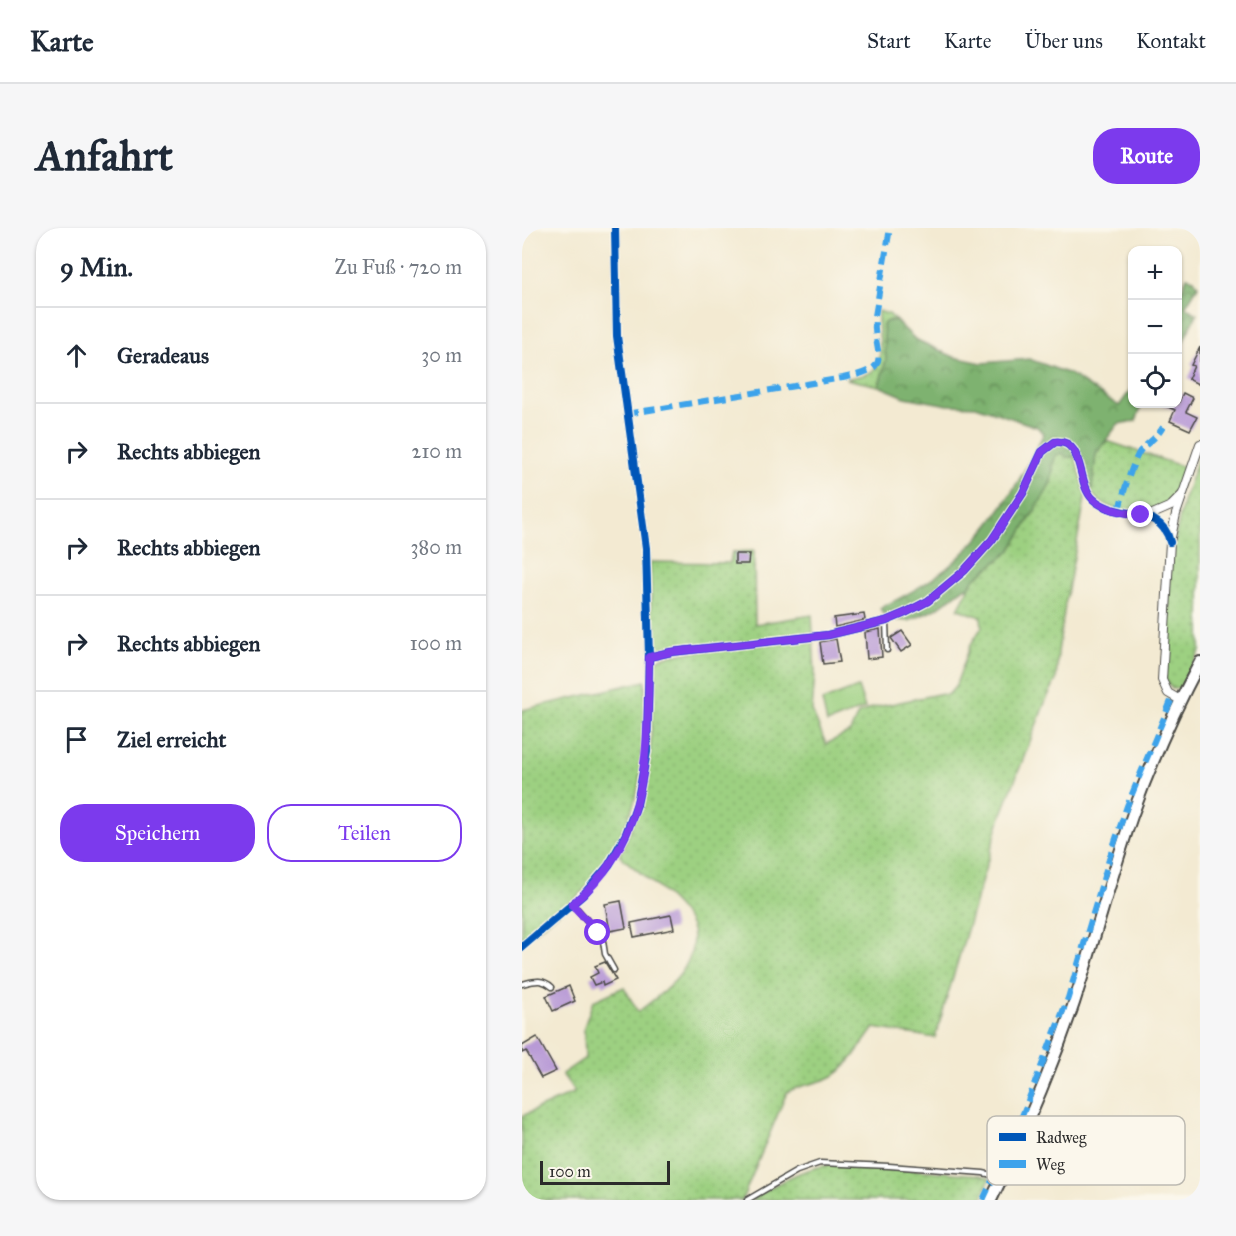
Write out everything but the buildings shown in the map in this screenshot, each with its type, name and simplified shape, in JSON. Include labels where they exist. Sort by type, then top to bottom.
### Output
[{"type":"street","points":[[522,946],[594,885],[609,865],[626,834],[637,804],[647,752],[649,657],[646,548],[617,336],[615,228]]},
{"type":"street","points":[[649,657],[671,652],[828,635],[886,621],[928,601],[944,590],[979,556],[1013,510],[1042,452],[1055,442],[1068,444],[1075,451],[1084,487],[1094,500],[1109,508],[1148,516],[1162,525],[1170,542]]},
{"type":"street","points":[[1180,700],[1168,693],[1162,680],[1170,542],[1200,445]]},
{"type":"street","points":[[1148,516],[1171,506],[1183,494]]},
{"type":"street","points":[[1029,1116],[1074,1003],[1132,815],[1180,700],[1200,662]]},
{"type":"street","points":[[991,1200],[999,1185]]},
{"type":"lane","points":[[886,621],[887,650]]},
{"type":"lane","points":[[572,904],[598,933],[603,941],[605,954],[614,970]]},
{"type":"lane","points":[[522,984],[541,980],[552,987]]},
{"type":"lane","points":[[747,1200],[797,1171],[820,1164],[889,1166],[987,1174]]},
{"type":"green space","points":[[1187,277],[1194,279],[1198,286],[1185,307],[1197,314],[1182,344],[1182,300],[1182,289]]},
{"type":"green space","points":[[878,311],[889,314],[895,320],[889,320],[883,325],[886,360],[879,386],[846,379],[869,373],[879,363]]},
{"type":"green space","points":[[895,320],[915,339],[954,357],[982,363],[1029,359],[1070,374],[1119,406],[1128,394],[1128,408],[1141,408],[1136,421],[1118,424],[1096,454],[1092,489],[1085,481],[1081,457],[1067,457],[1061,453],[1055,456],[1051,481],[1046,492],[1010,551],[974,579],[968,588],[966,587],[936,609],[909,621],[886,619],[880,608],[915,590],[963,554],[1003,506],[1044,433],[1037,427],[976,406],[948,405],[905,397],[879,386],[886,360],[883,325],[885,322]]},
{"type":"green space","points":[[1107,441],[1187,468],[1177,495],[1169,503],[1149,511],[1125,511],[1104,504],[1095,497],[1085,481],[1091,488],[1096,454]]},
{"type":"green space","points":[[1200,452],[1200,651],[1181,688],[1172,689],[1165,679],[1171,556],[1183,502]]},
{"type":"green space","points":[[1061,453],[1075,456],[1086,494],[1065,605],[1056,680],[1046,700],[1000,819],[935,1038],[874,1028],[839,1072],[828,1079],[787,1092],[742,1200],[522,1200],[522,1116],[575,1092],[562,1074],[585,1058],[584,1027],[593,1001],[624,987],[638,1012],[678,977],[692,950],[692,931],[687,918],[670,899],[619,855],[635,818],[646,780],[651,742],[654,665],[659,659],[674,654],[813,638],[815,673],[812,711],[826,744],[850,732],[858,714],[872,708],[938,694],[948,695],[955,687],[971,644],[982,627],[981,617],[958,609],[974,579],[1010,551],[1046,492],[1051,481],[1055,456]]},
{"type":"green space","points":[[754,551],[755,624],[812,615],[813,634],[657,652],[652,649],[650,562],[730,563],[732,552]]},
{"type":"green space","points":[[645,681],[643,762],[634,804],[626,824],[606,862],[579,895],[522,942],[522,710]]},
{"type":"green space","points":[[858,687],[865,708],[827,723],[822,701]]},
{"type":"green space","points":[[826,1165],[980,1175],[987,1177],[987,1185],[981,1200],[751,1200],[782,1181]]},
{"type":"marked path","points":[[626,414],[843,378],[871,369],[877,364],[878,358],[875,316],[890,228]]},
{"type":"marked path","points":[[1119,511],[1137,456],[1163,427]]},
{"type":"marked path","points":[[1022,1116],[1068,998],[1127,806],[1173,696]]},
{"type":"marked path","points":[[983,1200],[990,1185]]},
{"type":"cycle path","points":[[522,947],[583,895],[609,865],[626,834],[637,804],[647,752],[649,657],[646,548],[617,336],[615,228]]},
{"type":"cycle path","points":[[649,657],[671,652],[828,635],[886,621],[928,601],[964,571],[992,540],[1023,493],[1042,452],[1055,442],[1065,443],[1076,454],[1084,483],[1093,499],[1114,510],[1137,514],[1158,522],[1165,530],[1170,542]]},
{"type":"route","points":[[598,933],[572,904],[594,885],[609,865],[626,834],[637,804],[647,752],[649,657],[671,652],[828,635],[886,621],[928,601],[944,590],[979,556],[1003,525],[1023,493],[1042,452],[1050,443],[1059,441],[1068,444],[1075,451],[1084,487],[1094,500],[1109,508],[1141,515]]}]
